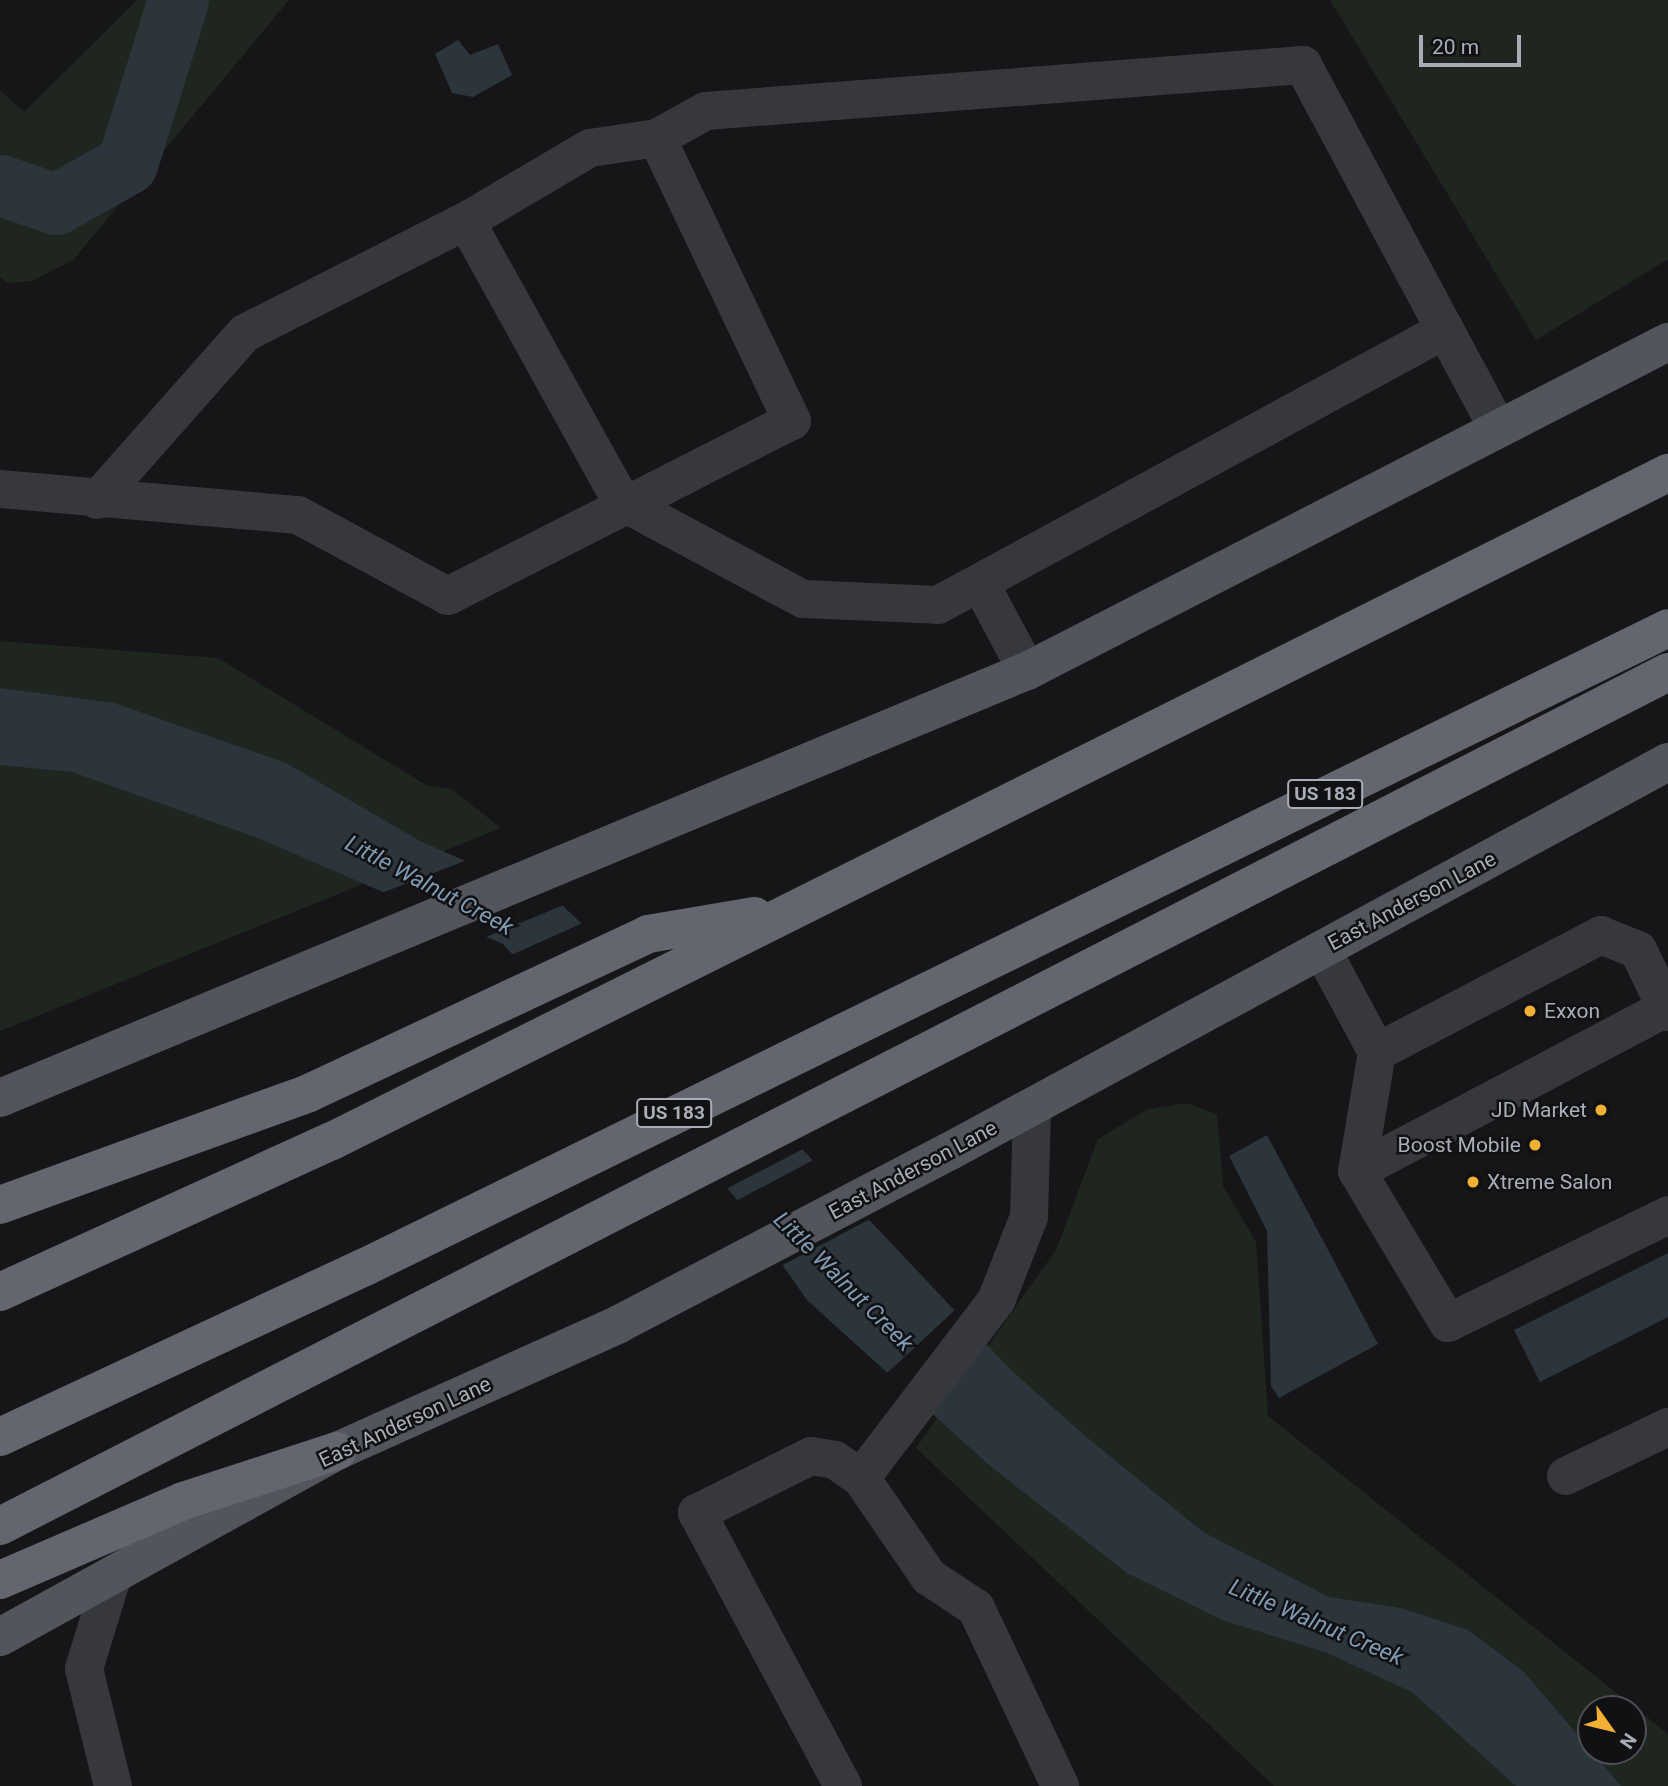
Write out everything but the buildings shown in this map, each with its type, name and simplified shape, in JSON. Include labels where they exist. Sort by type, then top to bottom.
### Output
[{"type":"highway","points":[[0,1292],[332,1141],[1668,473]]},
{"type":"highway","name":"US 183","points":[[0,1437],[366,1267],[983,960],[1668,628]]},
{"type":"highway","points":[[0,1526],[1006,1007],[1668,672]]},
{"type":"highway","points":[[0,1205],[309,1093],[648,934],[790,910]]},
{"type":"highway","points":[[0,1580],[183,1501],[337,1451]]},
{"type":"main road","points":[[0,1098],[1027,671],[1668,342]]},
{"type":"main road","name":"East Anderson Lane","points":[[0,1637],[111,1581],[337,1451],[619,1324],[950,1152],[1668,762]]},
{"type":"street","points":[[97,500],[245,333],[466,221],[590,148],[657,138],[706,111],[1303,65],[1498,429]]},
{"type":"street","points":[[0,489],[97,500],[298,515],[448,596],[622,502],[792,421],[657,138]]},
{"type":"street","points":[[466,221],[622,502],[803,599],[938,605],[1453,346]]},
{"type":"street","points":[[980,583],[1027,671]]},
{"type":"street","points":[[1357,1171],[1667,1010],[1638,950],[1601,935],[1377,1052]]},
{"type":"street","points":[[1322,950],[1377,1052],[1357,1171],[1448,1323],[1668,1215]]},
{"type":"street","points":[[861,1478],[996,1301],[1029,1217],[1032,1107]]},
{"type":"street","points":[[1566,1476],[1668,1427]]},
{"type":"street","points":[[843,1786],[697,1513],[811,1456],[835,1460],[861,1478],[929,1577],[976,1608],[1060,1786]]},
{"type":"street","points":[[111,1581],[84,1669],[113,1786]]},
{"type":"shaded area","points":[[137,0],[289,0],[73,260],[32,281],[7,283],[0,277],[0,90],[24,112]]},
{"type":"shaded area","points":[[1330,0],[1668,0],[1668,259],[1536,340]]},
{"type":"shaded area","points":[[0,641],[218,658],[426,785],[451,789],[501,828],[0,1031]]},
{"type":"shaded area","points":[[1186,1103],[1217,1114],[1223,1186],[1256,1242],[1268,1416],[1619,1695],[1577,1695],[1577,1765],[1647,1765],[1647,1717],[1668,1734],[1668,1786],[1274,1786],[916,1448],[1056,1250],[1098,1139],[1146,1110]]},
{"type":"water","points":[[458,40],[470,55],[498,44],[512,75],[473,97],[452,93],[435,54]]},
{"type":"water","name":"Little Walnut Creek","points":[[0,688],[114,703],[286,763],[420,841],[560,903],[665,1004],[1011,1370],[1084,1435],[1203,1532],[1329,1597],[1401,1608],[1468,1630],[1524,1672],[1577,1734],[1577,1765],[1603,1765],[1621,1786],[1516,1786],[1412,1692],[1325,1652],[1222,1620],[1127,1573],[989,1465],[807,1300],[735,1197],[503,944],[258,838],[72,772],[0,765]]},
{"type":"water","points":[[1267,1135],[1378,1344],[1279,1398],[1271,1386],[1267,1231],[1229,1156]]},
{"type":"water","points":[[1668,1253],[1668,1317],[1540,1382],[1514,1330]]},
{"type":"pier","points":[[470,859],[561,899],[566,904],[481,939],[379,894]]},
{"type":"pier","points":[[585,922],[668,1002],[771,1112],[689,1152],[509,956]]},
{"type":"pier","points":[[774,1116],[805,1148],[724,1190],[694,1157]]},
{"type":"pier","points":[[815,1159],[874,1217],[779,1267],[734,1202]]},
{"type":"pier","points":[[958,1307],[988,1339],[915,1407],[885,1375]]},
{"type":"waterway","points":[[0,185],[56,204],[127,164],[178,0]]},
{"type":"place","name":"Exxon","points":[[1530,1011]]},
{"type":"place","name":"JD Market","points":[[1601,1110]]},
{"type":"place","name":"Boost Mobile","points":[[1535,1145]]},
{"type":"place","name":"Xtreme Salon","points":[[1473,1182]]}]
